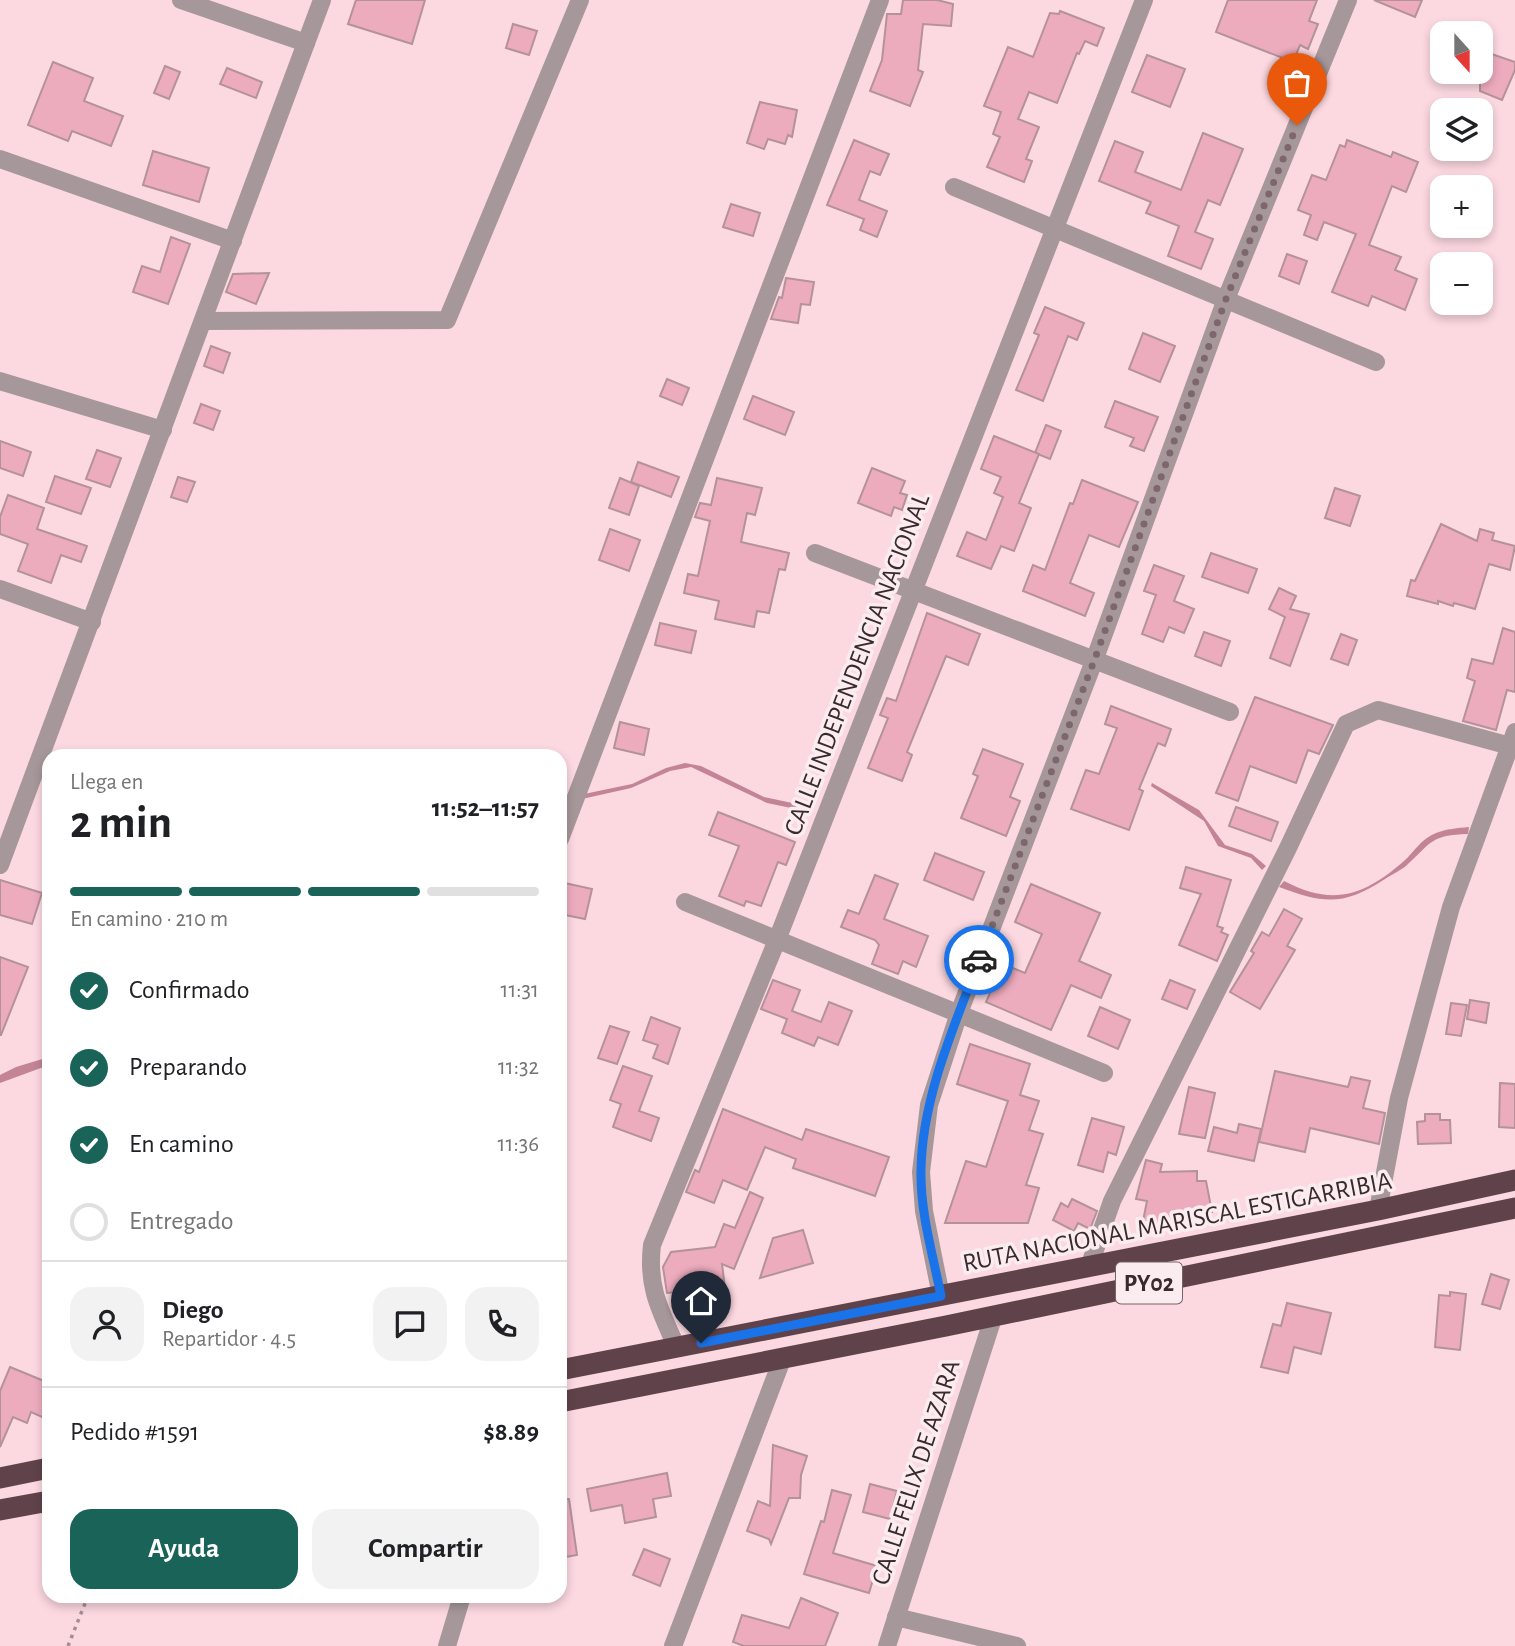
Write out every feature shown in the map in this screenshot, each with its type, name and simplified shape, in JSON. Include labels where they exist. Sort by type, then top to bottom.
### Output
[{"type":"highway","name":"RUTA NACIONAL MARISCAL ESTIGARRIBIA","points":[[567,1369],[1378,1210],[1515,1180]]},
{"type":"highway","name":"RUTA NACIONAL MARISCAL ESTIGARRIBIA","points":[[567,1401],[1515,1208]]},
{"type":"highway","points":[[0,1478],[42,1469]]},
{"type":"highway","points":[[0,1510],[42,1502]]},
{"type":"street","points":[[181,0],[306,43]]},
{"type":"street","points":[[44,749],[322,0]]},
{"type":"street","points":[[203,321],[447,320],[580,0]]},
{"type":"street","points":[[567,821],[880,0]]},
{"type":"street","name":"CALLE INDEPENDENCIA NACIONAL","points":[[677,1348],[654,1297],[649,1270],[652,1245],[777,940],[1052,227],[1144,0]]},
{"type":"street","points":[[941,1296],[924,1211],[921,1172],[929,1105],[959,1013],[1094,661],[1226,299],[1348,0]]},
{"type":"street","points":[[0,159],[233,241]]},
{"type":"street","points":[[954,187],[1376,362]]},
{"type":"street","points":[[0,381],[163,430]]},
{"type":"street","points":[[814,553],[1230,712]]},
{"type":"street","points":[[0,589],[92,622]]},
{"type":"street","points":[[1089,1267],[1112,1201],[1288,848],[1346,724],[1378,710],[1512,739],[1451,907],[1399,1098],[1378,1210]]},
{"type":"street","points":[[0,865],[42,754]]},
{"type":"street","points":[[685,902],[1104,1073]]},
{"type":"street","name":"CALLE FELIX DE AZARA","points":[[887,1646],[994,1315]]},
{"type":"street","points":[[673,1646],[783,1357]]},
{"type":"street","points":[[447,1646],[460,1603]]},
{"type":"street","points":[[896,1617],[1017,1646]]},
{"type":"path","points":[[68,1646],[85,1603]]},
{"type":"shaded area","points":[[685,763],[701,766],[764,797],[797,804],[796,809],[767,803],[691,767],[670,771],[631,788],[582,799],[584,794],[632,784],[666,768]]},
{"type":"shaded area","points":[[1152,783],[1199,810],[1225,845],[1252,854],[1266,866],[1262,870],[1251,858],[1218,846],[1204,821],[1151,786]]},
{"type":"shaded area","points":[[1469,827],[1468,834],[1446,836],[1433,841],[1400,870],[1371,888],[1345,898],[1334,900],[1309,897],[1279,887],[1284,881],[1301,889],[1332,895],[1361,890],[1389,873],[1431,836]]},
{"type":"shaded area","points":[[42,1059],[42,1068],[0,1083],[0,1075]]},
{"type":"building","points":[[356,0],[425,0],[412,44],[348,24]]},
{"type":"building","points":[[903,0],[937,0],[953,4],[951,26],[923,24],[918,70],[923,72],[910,106],[870,91],[882,60],[887,14],[901,14]]},
{"type":"building","points":[[1228,0],[1317,0],[1309,21],[1318,24],[1308,49],[1300,45],[1293,62],[1216,32]]},
{"type":"building","points":[[1374,0],[1422,0],[1415,17]]},
{"type":"building","points":[[1060,11],[1104,28],[1097,46],[1085,41],[1079,54],[1077,53],[1057,103],[1029,92],[1018,119],[1039,127],[1026,159],[1032,161],[1024,182],[987,167],[1000,137],[993,134],[1001,112],[984,106],[1008,47],[1033,57],[1050,13],[1059,14]]},
{"type":"building","points":[[513,24],[537,31],[529,55],[506,48]]},
{"type":"building","points":[[1493,54],[1515,62],[1515,70],[1502,100],[1480,91],[1480,84],[1493,84]]},
{"type":"building","points":[[1147,55],[1185,69],[1170,107],[1132,92]]},
{"type":"building","points":[[53,62],[93,78],[84,101],[123,116],[111,146],[72,131],[68,141],[28,125]]},
{"type":"building","points":[[165,66],[180,72],[169,99],[154,93]]},
{"type":"building","points":[[227,68],[262,82],[256,98],[220,84]]},
{"type":"building","points":[[760,102],[797,110],[792,137],[788,135],[785,144],[768,139],[764,149],[747,143]]},
{"type":"building","points":[[1203,133],[1243,149],[1220,205],[1208,200],[1195,232],[1213,239],[1201,269],[1168,256],[1179,226],[1146,213],[1151,202],[1099,181],[1115,141],[1143,152],[1135,172],[1181,190]]},
{"type":"building","points":[[854,140],[889,154],[880,175],[870,171],[859,200],[887,211],[877,237],[860,230],[864,219],[827,205]]},
{"type":"building","points":[[1347,140],[1391,157],[1393,152],[1418,162],[1406,192],[1392,186],[1369,245],[1401,257],[1395,270],[1417,279],[1405,310],[1372,296],[1368,306],[1332,292],[1356,234],[1324,222],[1317,240],[1304,235],[1311,215],[1298,210],[1312,175],[1326,180],[1340,145],[1345,147]]},
{"type":"building","points":[[153,151],[209,168],[199,202],[143,185]]},
{"type":"building","points":[[731,204],[760,213],[753,236],[723,227]]},
{"type":"building","points":[[171,237],[190,244],[168,304],[133,292],[142,266],[160,272]]},
{"type":"building","points":[[1287,254],[1307,261],[1299,284],[1279,276]]},
{"type":"building","points":[[269,273],[256,304],[226,292],[233,274]]},
{"type":"building","points":[[786,278],[814,282],[810,305],[801,304],[798,323],[771,319],[779,297],[782,298]]},
{"type":"building","points":[[1045,307],[1084,323],[1077,340],[1068,336],[1043,401],[1016,390],[1039,335],[1034,333]]},
{"type":"building","points":[[1143,333],[1175,346],[1160,382],[1129,369]]},
{"type":"building","points":[[211,346],[230,353],[223,373],[204,366]]},
{"type":"building","points":[[667,379],[689,388],[682,405],[660,396]]},
{"type":"building","points":[[753,396],[794,412],[785,435],[744,419]]},
{"type":"building","points":[[1115,401],[1158,417],[1144,451],[1130,446],[1134,438],[1105,427]]},
{"type":"building","points":[[201,404],[220,411],[213,430],[194,423]]},
{"type":"building","points":[[1046,425],[1061,431],[1050,459],[1035,453]]},
{"type":"building","points":[[994,436],[1039,454],[1019,503],[1031,508],[1014,551],[1001,546],[991,569],[957,556],[967,532],[986,540],[1003,497],[994,493],[1001,477],[981,469]]},
{"type":"building","points":[[0,441],[31,452],[23,476],[0,468]]},
{"type":"building","points":[[97,450],[121,458],[110,487],[86,479]]},
{"type":"building","points":[[638,462],[679,477],[671,497],[631,482]]},
{"type":"building","points":[[872,468],[905,481],[900,493],[907,495],[902,510],[894,507],[891,516],[858,503]]},
{"type":"building","points":[[55,476],[91,488],[81,514],[46,502]]},
{"type":"building","points":[[178,477],[195,482],[187,502],[171,497]]},
{"type":"building","points":[[620,478],[639,486],[629,515],[609,508]]},
{"type":"building","points":[[717,478],[762,488],[755,515],[747,513],[741,542],[789,553],[785,570],[779,569],[769,613],[757,611],[754,627],[715,619],[719,601],[684,593],[688,574],[698,576],[710,521],[695,517],[700,503],[711,505]]},
{"type":"building","points":[[1082,480],[1138,502],[1119,547],[1089,535],[1070,583],[1094,593],[1085,616],[1023,591],[1033,565],[1045,570],[1070,503],[1073,504]]},
{"type":"building","points":[[1335,488],[1360,496],[1350,526],[1325,518]]},
{"type":"building","points":[[8,495],[44,508],[37,529],[87,546],[81,562],[61,555],[51,583],[18,571],[28,544],[0,534],[0,517]]},
{"type":"building","points":[[1441,524],[1477,541],[1480,529],[1494,533],[1492,540],[1515,546],[1510,570],[1489,564],[1475,609],[1407,596],[1411,580],[1415,581]]},
{"type":"building","points":[[610,529],[640,540],[629,571],[599,560]]},
{"type":"building","points":[[1211,553],[1257,569],[1248,593],[1202,577]]},
{"type":"building","points":[[1154,565],[1184,576],[1174,601],[1194,609],[1184,633],[1169,627],[1163,642],[1142,634],[1156,595],[1144,591]]},
{"type":"building","points":[[1279,588],[1296,596],[1290,609],[1309,614],[1290,666],[1270,658],[1285,617],[1269,609]]},
{"type":"building","points":[[927,613],[980,634],[968,665],[946,656],[907,752],[912,755],[902,781],[868,768],[888,718],[880,715],[887,698],[896,701]]},
{"type":"building","points":[[660,623],[696,631],[691,653],[655,645]]},
{"type":"building","points":[[1503,628],[1515,632],[1515,692],[1507,690],[1496,730],[1463,721],[1475,681],[1467,678],[1472,659],[1493,664]]},
{"type":"building","points":[[1204,632],[1230,641],[1221,666],[1195,656]]},
{"type":"building","points":[[1341,634],[1357,640],[1348,665],[1331,659]]},
{"type":"building","points":[[1255,697],[1333,725],[1319,754],[1308,750],[1296,783],[1250,766],[1238,801],[1216,793]]},
{"type":"building","points":[[1111,706],[1171,729],[1165,746],[1158,743],[1139,789],[1143,791],[1129,830],[1071,809],[1086,770],[1099,774],[1117,728],[1105,724]]},
{"type":"building","points":[[620,722],[649,729],[644,755],[614,748]]},
{"type":"building","points":[[983,749],[1023,764],[1010,797],[1020,801],[1006,836],[961,818],[978,776],[973,774]]},
{"type":"building","points":[[1236,807],[1278,822],[1271,841],[1229,826]]},
{"type":"building","points":[[718,812],[795,842],[786,865],[778,862],[761,906],[746,901],[744,906],[719,896],[739,846],[709,835]]},
{"type":"building","points":[[935,853],[984,872],[973,900],[924,880]]},
{"type":"building","points":[[1186,867],[1231,880],[1217,926],[1223,928],[1221,932],[1228,935],[1217,961],[1179,945],[1201,894],[1180,888]]},
{"type":"building","points":[[875,875],[898,884],[884,919],[928,936],[916,967],[903,961],[898,974],[872,964],[879,945],[875,940],[841,927],[848,910],[859,914]]},
{"type":"building","points":[[0,880],[42,893],[32,924],[0,915]]},
{"type":"building","points":[[567,884],[592,889],[585,919],[567,915]]},
{"type":"building","points":[[1031,884],[1100,913],[1079,961],[1111,975],[1101,998],[1071,985],[1051,1030],[986,1002],[1003,964],[1025,973],[1042,934],[1015,922]]},
{"type":"building","points":[[1284,909],[1302,919],[1287,946],[1295,950],[1260,1009],[1230,992],[1254,953],[1251,951],[1262,932],[1269,936]]},
{"type":"building","points":[[0,957],[28,967],[1,1035],[0,1035]]},
{"type":"building","points":[[773,980],[800,990],[792,1011],[821,1022],[829,1002],[852,1011],[838,1045],[818,1037],[814,1046],[782,1033],[787,1019],[761,1009]]},
{"type":"building","points":[[1170,980],[1195,990],[1187,1009],[1162,999]]},
{"type":"building","points":[[1470,1000],[1489,1003],[1486,1023],[1467,1019]]},
{"type":"building","points":[[1451,1003],[1467,1005],[1461,1036],[1446,1034]]},
{"type":"building","points":[[1100,1007],[1130,1020],[1118,1049],[1088,1036]]},
{"type":"building","points":[[651,1017],[680,1028],[668,1064],[653,1058],[658,1045],[643,1040]]},
{"type":"building","points":[[610,1026],[629,1032],[617,1064],[598,1058]]},
{"type":"building","points":[[970,1044],[1030,1064],[1020,1095],[1039,1101],[1029,1130],[1043,1134],[1026,1185],[1039,1188],[1028,1223],[945,1223],[966,1161],[986,1167],[1008,1101],[957,1084]]},
{"type":"building","points":[[623,1066],[652,1076],[639,1111],[659,1118],[651,1141],[613,1127],[621,1104],[610,1100]]},
{"type":"building","points":[[1275,1071],[1348,1087],[1351,1077],[1370,1081],[1363,1108],[1385,1113],[1379,1144],[1310,1128],[1305,1152],[1259,1142]]},
{"type":"building","points":[[1500,1083],[1515,1084],[1515,1128],[1499,1127]]},
{"type":"building","points":[[1189,1087],[1215,1093],[1205,1138],[1179,1134]]},
{"type":"building","points":[[723,1109],[802,1140],[806,1129],[889,1157],[875,1196],[793,1168],[796,1159],[765,1147],[747,1190],[723,1180],[714,1203],[686,1192],[695,1170],[699,1172]]},
{"type":"building","points":[[1425,1114],[1440,1114],[1440,1120],[1450,1120],[1451,1143],[1418,1144],[1417,1122],[1425,1121]]},
{"type":"building","points":[[1092,1118],[1124,1127],[1116,1155],[1108,1152],[1103,1172],[1078,1165]]},
{"type":"building","points":[[1239,1124],[1261,1129],[1254,1161],[1208,1151],[1214,1127],[1237,1133]]},
{"type":"building","points":[[1146,1160],[1162,1164],[1160,1172],[1197,1171],[1197,1181],[1206,1181],[1212,1212],[1163,1225],[1143,1221],[1147,1201],[1136,1199]]},
{"type":"building","points":[[750,1192],[763,1198],[734,1269],[722,1264],[725,1288],[667,1293],[663,1267],[671,1252],[715,1247],[724,1224],[735,1228]]},
{"type":"building","points":[[1072,1199],[1097,1211],[1090,1229],[1078,1223],[1074,1231],[1053,1220],[1061,1203],[1068,1207]]},
{"type":"building","points":[[803,1230],[813,1263],[760,1278],[773,1238]]},
{"type":"building","points":[[1491,1274],[1509,1280],[1500,1309],[1482,1304]]},
{"type":"building","points":[[1450,1292],[1466,1294],[1460,1350],[1435,1347],[1439,1295],[1450,1296]]},
{"type":"building","points":[[1287,1303],[1331,1313],[1321,1354],[1294,1347],[1288,1373],[1261,1367],[1273,1324],[1281,1326]]},
{"type":"building","points":[[10,1367],[42,1380],[42,1417],[31,1412],[27,1423],[13,1417],[0,1447],[0,1391]]},
{"type":"building","points":[[773,1445],[807,1456],[801,1475],[800,1498],[789,1498],[771,1544],[769,1539],[747,1531],[758,1501],[770,1506]]},
{"type":"building","points":[[667,1473],[671,1496],[653,1499],[656,1517],[625,1523],[622,1505],[591,1511],[587,1489]]},
{"type":"building","points":[[870,1484],[897,1491],[890,1519],[863,1512]]},
{"type":"building","points":[[832,1490],[851,1495],[833,1553],[877,1566],[869,1593],[804,1574],[821,1521],[824,1522]]},
{"type":"building","points":[[567,1499],[577,1555],[567,1557]]},
{"type":"building","points":[[644,1549],[670,1559],[660,1586],[633,1575]]},
{"type":"building","points":[[801,1598],[838,1613],[825,1646],[744,1646],[733,1642],[742,1615],[789,1628]]},
{"type":"way so far","points":[[979,960],[1094,661],[1226,299],[1297,125]]},
{"type":"route","points":[[701,1343],[941,1296],[924,1211],[921,1172],[923,1136],[929,1105],[979,960]]}]
